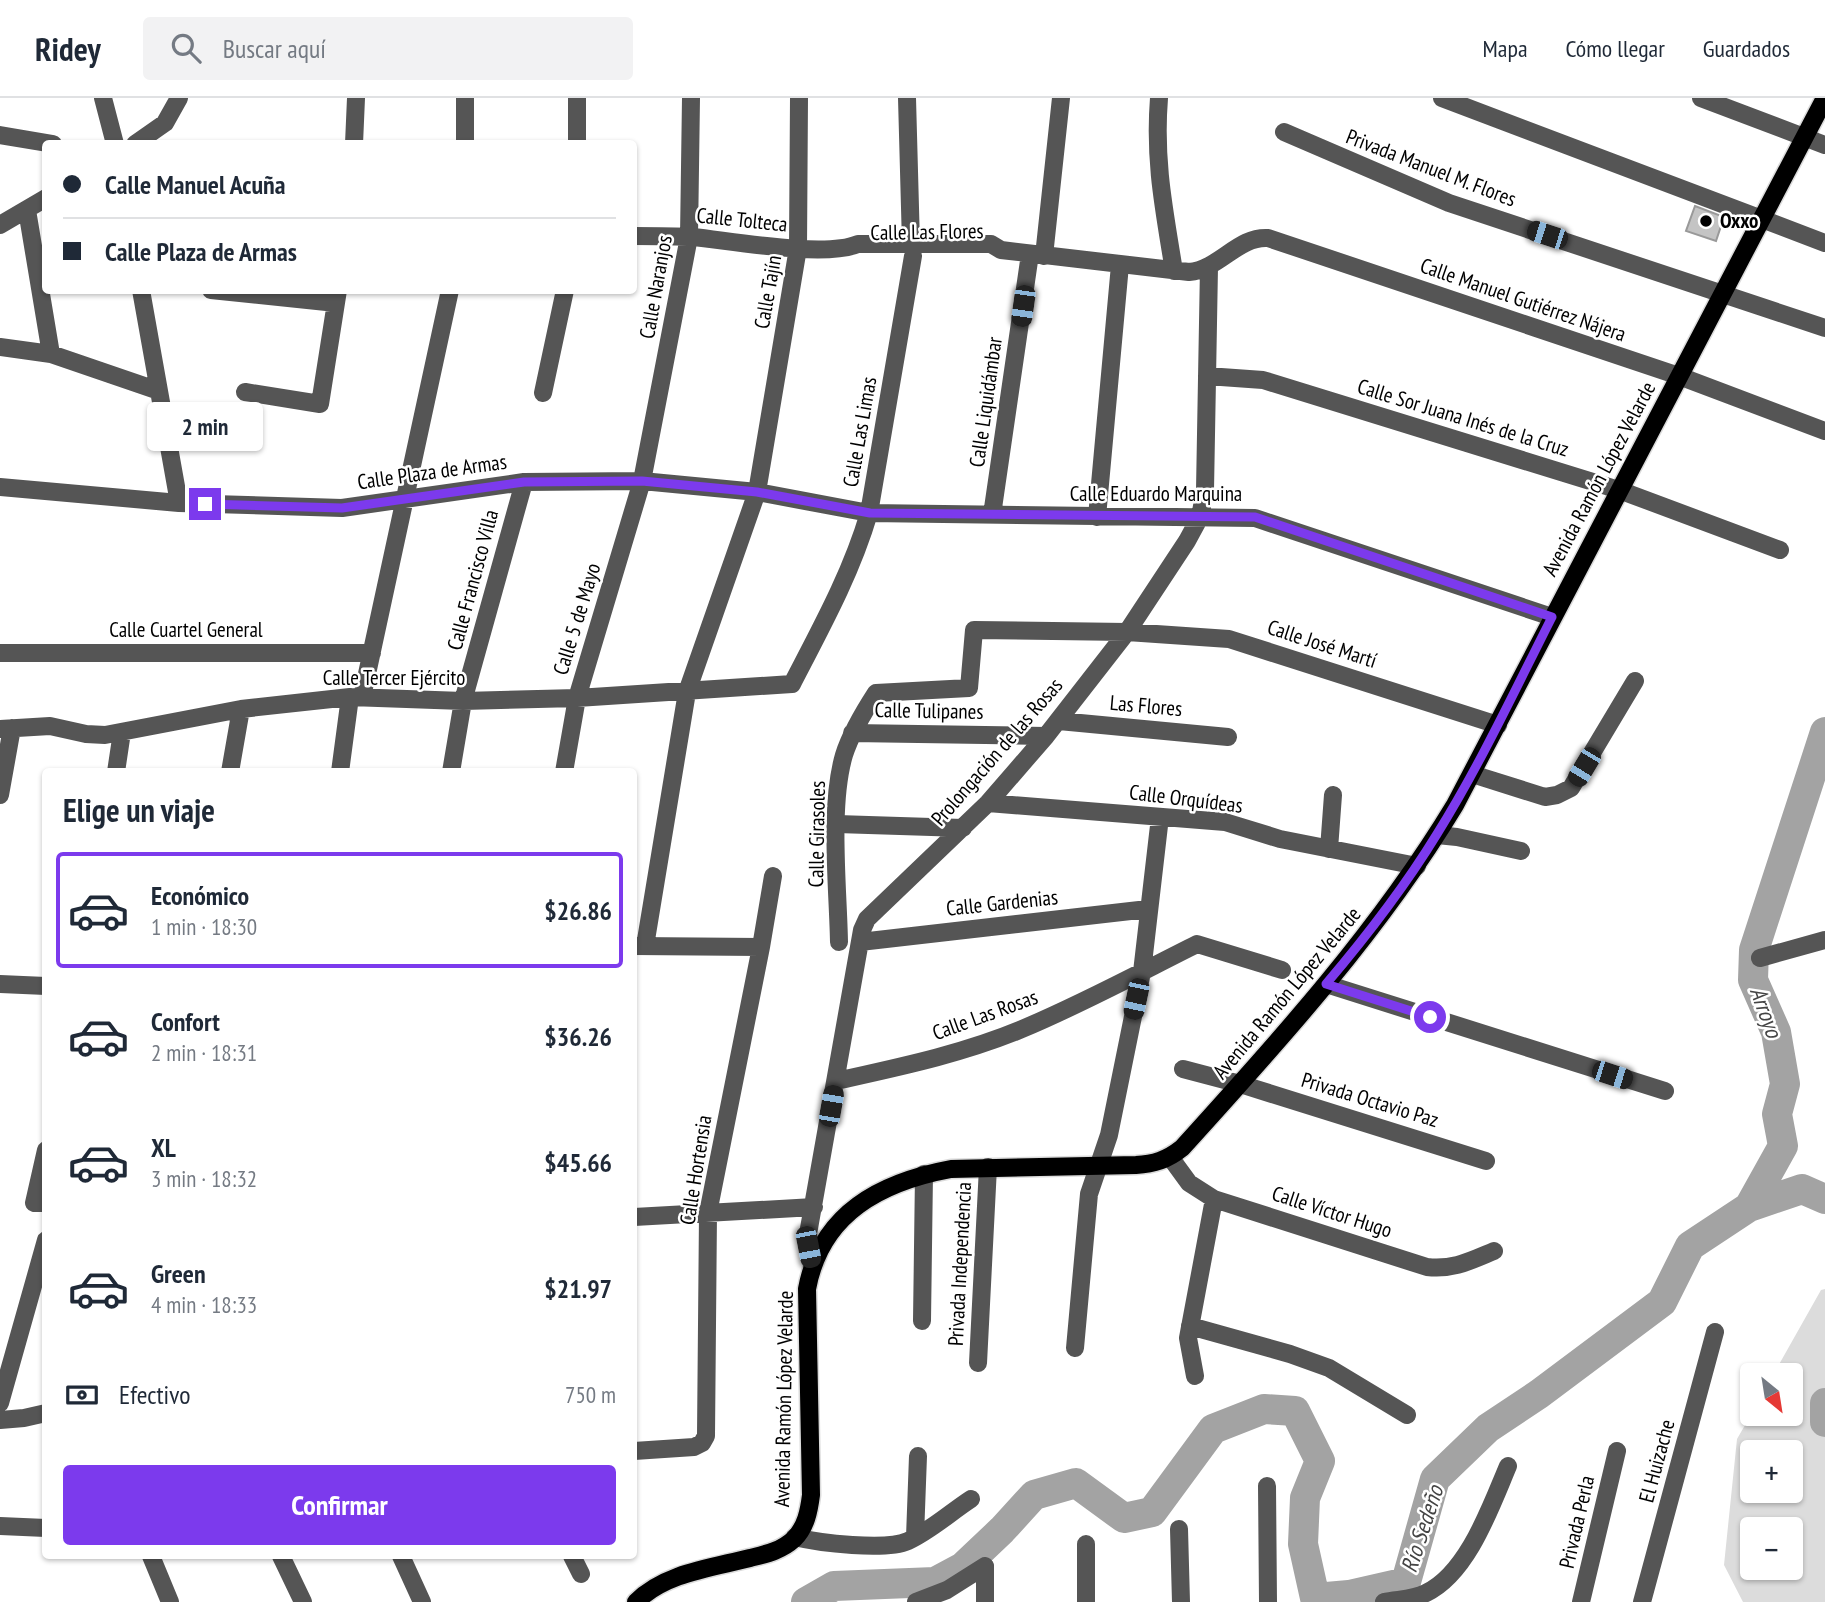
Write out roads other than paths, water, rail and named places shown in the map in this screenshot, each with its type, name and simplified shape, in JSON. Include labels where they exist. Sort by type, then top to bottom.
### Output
[{"type":"main road","name":"Avenida Ramón López Velarde","points":[[635,1602],[659,1584],[678,1577],[772,1552],[795,1537],[806,1517],[811,1494],[807,1289],[812,1264],[825,1240],[844,1217],[860,1204],[896,1183],[923,1174],[988,1167],[1153,1164],[1170,1157],[1182,1148],[1240,1084],[1365,937],[1417,866],[1472,774],[1825,98]]},
{"type":"street","points":[[103,98],[114,140]]},
{"type":"street","points":[[141,140],[165,123],[179,98]]},
{"type":"street","points":[[354,140],[356,98]]},
{"type":"street","points":[[465,98],[465,140]]},
{"type":"street","points":[[577,98],[577,140]]},
{"type":"street","name":"Calle Naranjos","points":[[642,481],[689,237],[691,98]]},
{"type":"street","name":"Calle Tajín","points":[[639,946],[687,692],[757,492],[798,248],[799,98]]},
{"type":"street","name":"Calle Las Limas","points":[[792,684],[846,579],[870,513],[912,250],[907,98]]},
{"type":"street","name":"Calle Liquidámbar","points":[[992,515],[1061,98]]},
{"type":"street","points":[[1159,98],[1156,136],[1159,181],[1174,271]]},
{"type":"street","points":[[1442,98],[1825,243]]},
{"type":"street","points":[[1701,98],[1825,145]]},
{"type":"street","name":"Privada Manuel M. Flores","points":[[1284,132],[1448,203],[1724,292],[1825,328]]},
{"type":"street","points":[[0,135],[42,142]]},
{"type":"street","points":[[0,225],[42,201]]},
{"type":"street","points":[[27,210],[51,354]]},
{"type":"street","name":"Calle Tolteca","points":[[637,236],[689,237],[798,248],[846,249]]},
{"type":"street","name":"Calle Manuel Gutiérrez Nájera","points":[[1209,267],[1257,237],[1268,238],[1679,376],[1825,432]]},
{"type":"street","name":"Calle Las Flores","points":[[846,249],[858,244],[912,250],[991,244],[1001,250],[1174,271],[1189,272],[1209,267]]},
{"type":"street","points":[[1097,517],[1120,265]]},
{"type":"street","name":"Prolongación de las Rosas","points":[[812,1264],[808,1234],[862,930],[875,910],[988,803],[1046,736],[1127,632],[1200,517],[1205,490],[1209,267]]},
{"type":"street","points":[[142,294],[179,503]]},
{"type":"street","points":[[245,392],[320,404],[337,297],[283,294]]},
{"type":"street","points":[[341,768],[356,697],[372,653],[449,294]]},
{"type":"street","points":[[543,393],[564,294]]},
{"type":"street","points":[[0,347],[51,354],[159,391]]},
{"type":"street","name":"Calle Sor Juana Inés de la Cruz","points":[[1207,376],[1263,380],[1619,490],[1780,550]]},
{"type":"street","name":"Calle Plaza de Armas","points":[[0,487],[179,503],[342,508],[524,482],[642,481],[757,492],[870,513]]},
{"type":"street","name":"Calle 5 de Mayo","points":[[565,768],[577,698],[642,481]]},
{"type":"street","name":"Calle Francisco Villa","points":[[452,768],[463,701],[524,482]]},
{"type":"street","name":"Calle Eduardo Marquina","points":[[870,513],[1255,517],[1552,617]]},
{"type":"street","name":"Calle José Martí","points":[[876,693],[970,688],[974,630],[1127,632],[1229,639],[1498,725]]},
{"type":"street","name":"Calle Cuartel General","points":[[0,653],[372,653]]},
{"type":"street","points":[[1472,774],[1545,797],[1558,795],[1571,788],[1635,681]]},
{"type":"street","name":"Calle Tercer Ejército","points":[[6,729],[50,726],[86,734],[122,732],[241,709],[356,697],[463,701],[577,698],[792,684]]},
{"type":"street","name":"Calle Girasoles","points":[[839,942],[838,789],[844,756],[852,733],[876,693]]},
{"type":"street","points":[[231,768],[241,709]]},
{"type":"street","name":"Las Flores","points":[[1059,720],[1228,737]]},
{"type":"street","points":[[0,795],[6,729]]},
{"type":"street","points":[[117,768],[122,732]]},
{"type":"street","name":"Calle Tulipanes","points":[[852,733],[1046,736]]},
{"type":"street","points":[[1329,849],[1333,795]]},
{"type":"street","name":"Calle Orquídeas","points":[[988,803],[1225,822],[1280,839],[1417,866]]},
{"type":"street","points":[[1074,1348],[1089,1194],[1109,1135],[1142,972],[1160,817]]},
{"type":"street","points":[[837,824],[963,828]]},
{"type":"street","points":[[1437,835],[1521,851]]},
{"type":"street","name":"Calle Hortensia","points":[[637,1451],[694,1447],[702,1443],[706,1436],[708,1213],[773,876]]},
{"type":"street","name":"Calle Gardenias","points":[[860,942],[1148,909]]},
{"type":"street","points":[[1760,958],[1825,940]]},
{"type":"street","name":"Calle Las Rosas","points":[[836,1081],[926,1060],[1020,1030],[1197,944],[1282,970]]},
{"type":"street","points":[[639,946],[761,947]]},
{"type":"street","points":[[0,984],[42,986]]},
{"type":"street","points":[[1326,984],[1665,1091]]},
{"type":"street","name":"Privada Octavio Paz","points":[[1183,1069],[1240,1084],[1486,1161]]},
{"type":"street","name":"Calle Víctor Hugo","points":[[1170,1157],[1189,1183],[1214,1199],[1427,1267],[1443,1269],[1459,1266],[1494,1251]]},
{"type":"street","name":"Privada Independencia","points":[[978,1363],[988,1167]]},
{"type":"street","points":[[922,1321],[923,1174]]},
{"type":"street","points":[[40,1203],[42,1185]]},
{"type":"street","points":[[1195,1376],[1188,1338],[1214,1199]]},
{"type":"street","points":[[637,1217],[814,1207]]},
{"type":"street","points":[[0,1403],[42,1254]]},
{"type":"street","points":[[1190,1326],[1290,1354],[1329,1368],[1407,1415]]},
{"type":"street","name":"El Huizache","points":[[1642,1602],[1715,1332]]},
{"type":"street","points":[[0,1420],[42,1414]]},
{"type":"street","name":"Privada Perla","points":[[1581,1602],[1617,1451]]},
{"type":"street","points":[[915,1537],[918,1456]]},
{"type":"street","points":[[1384,1602],[1409,1599],[1427,1593],[1455,1570],[1484,1522],[1508,1466]]},
{"type":"street","points":[[1267,1486],[1268,1602]]},
{"type":"street","points":[[795,1537],[818,1543],[894,1545],[915,1537],[971,1499]]},
{"type":"street","points":[[0,1526],[42,1528]]},
{"type":"street","points":[[1180,1529],[1181,1602]]},
{"type":"street","points":[[1086,1544],[1086,1602]]},
{"type":"street","points":[[151,1559],[170,1602]]},
{"type":"street","points":[[282,1559],[303,1602]]},
{"type":"street","points":[[402,1559],[422,1602]]},
{"type":"street","points":[[574,1559],[581,1574]]},
{"type":"street","points":[[916,1602],[947,1590],[985,1566],[985,1602]]},
{"type":"waterway","name":"Arroyo","points":[[1749,1207],[1783,1146],[1777,1114],[1785,1084],[1776,1032],[1753,980],[1754,950],[1825,732]]},
{"type":"waterway","name":"Río Sedeño","points":[[806,1602],[834,1586],[935,1582],[963,1567],[1034,1495],[1076,1483],[1124,1518],[1152,1512],[1213,1429],[1264,1409],[1295,1411],[1320,1461],[1305,1498],[1303,1544],[1315,1598],[1349,1595],[1406,1582],[1435,1479],[1488,1428],[1539,1394],[1662,1302],[1690,1246],[1749,1207],[1802,1189],[1825,1199]]},
{"type":"waterway","name":"Río Sedeño","points":[[1825,1403],[1825,1422]]},
{"type":"place","name":"Oxxo","points":[[1706,221]]}]
